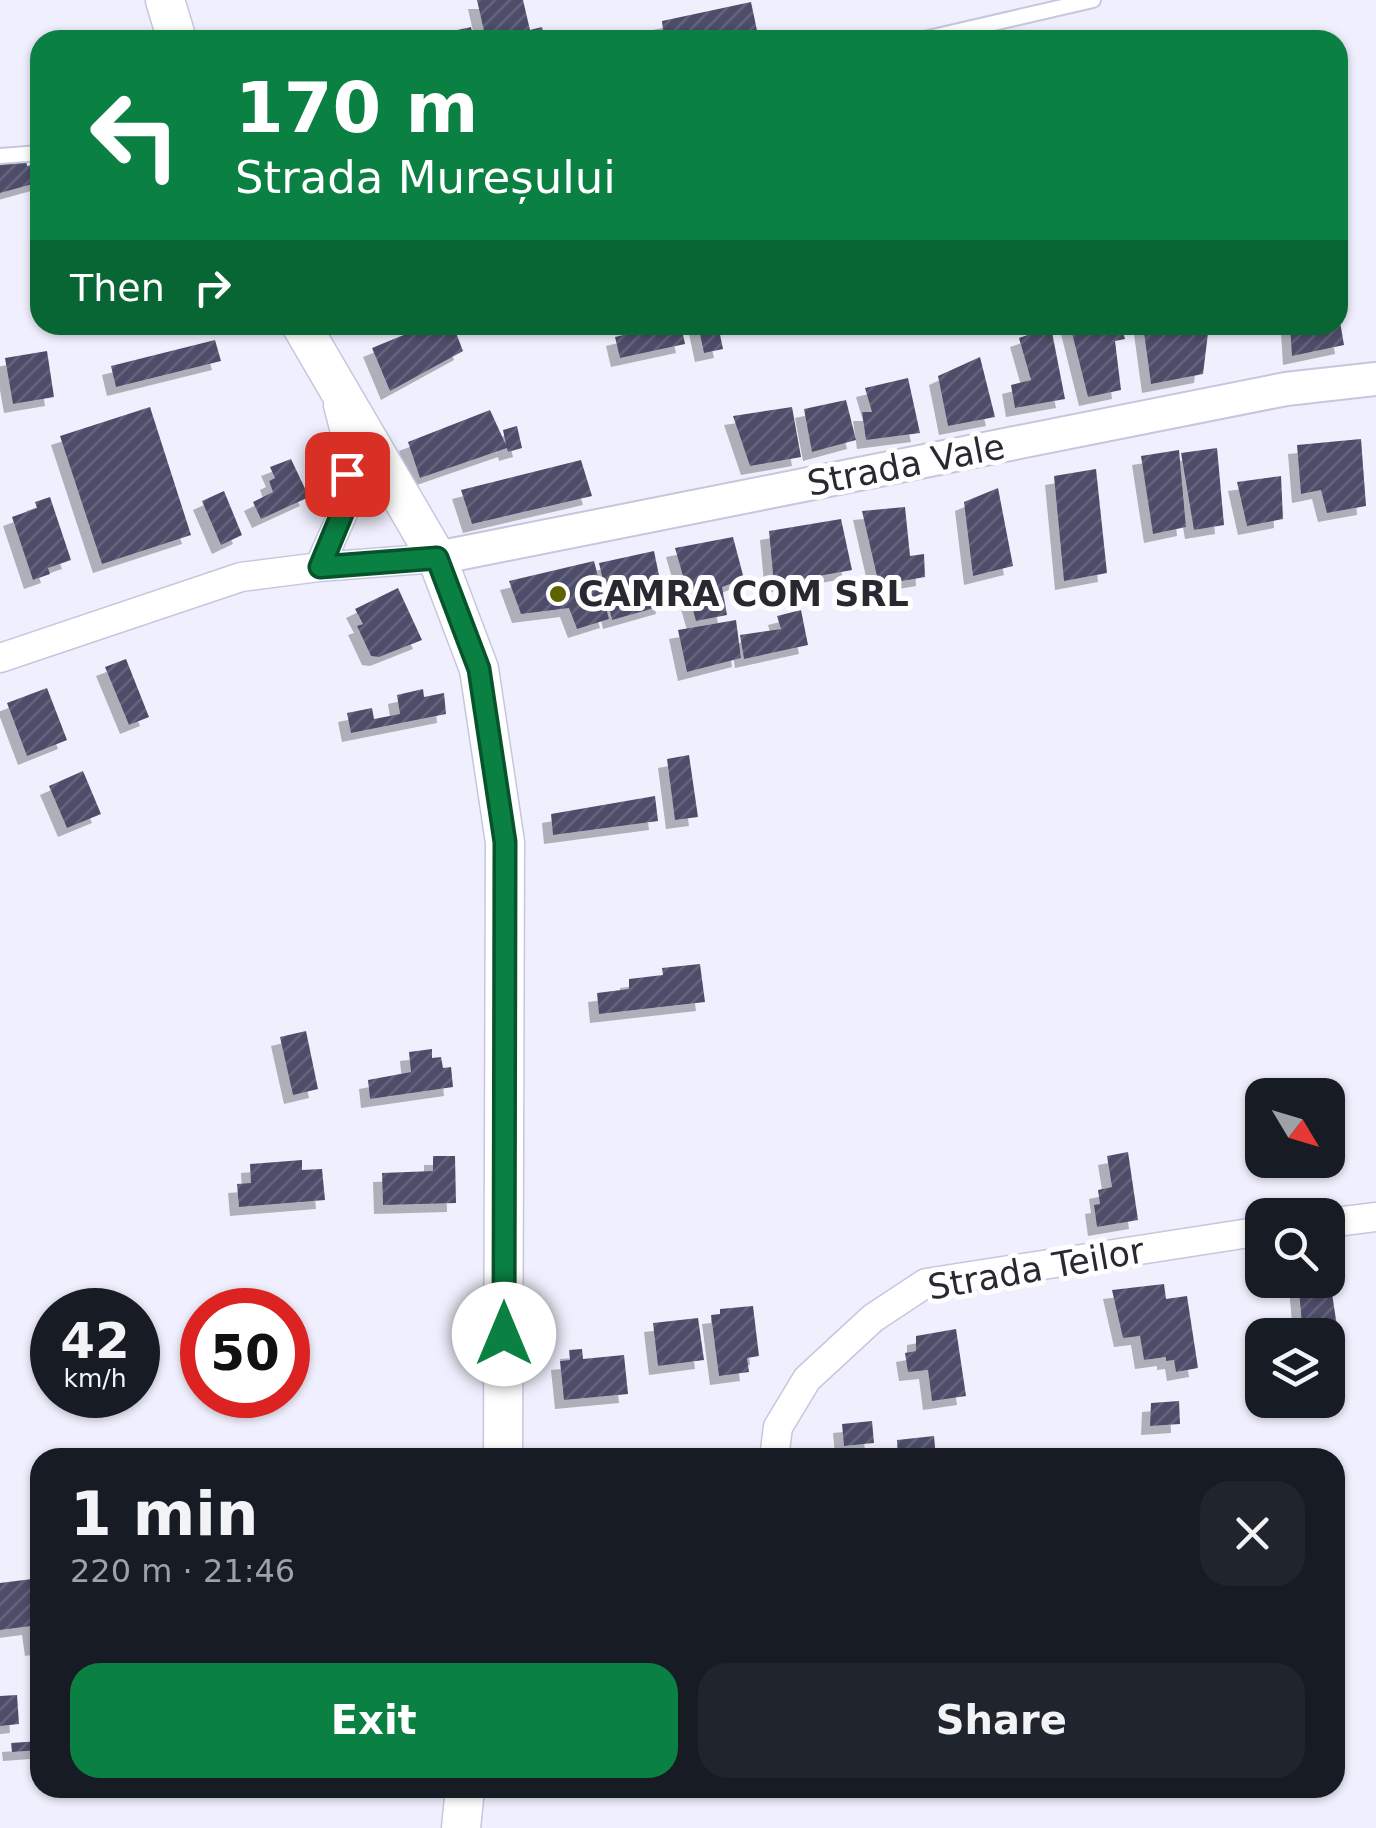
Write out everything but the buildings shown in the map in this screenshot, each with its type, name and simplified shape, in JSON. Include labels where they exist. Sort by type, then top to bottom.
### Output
[{"type":"main road","points":[[165,0],[174,30]]},
{"type":"main road","points":[[307,335],[437,558],[479,669],[505,842],[503,1448]]},
{"type":"main road","points":[[461,1828],[464,1798]]},
{"type":"street","points":[[320,567],[346,504],[348,444],[332,379]]},
{"type":"street","name":"Strada Vale","points":[[437,558],[1286,389],[1376,379]]},
{"type":"street","points":[[0,658],[241,577],[437,558]]},
{"type":"street","points":[[1345,1221],[1376,1217]]},
{"type":"street","name":"Strada Teilor","points":[[775,1448],[778,1428],[806,1379],[873,1318],[926,1282],[1245,1235]]},
{"type":"lane","points":[[963,30],[1093,0]]},
{"type":"lane","points":[[0,156],[30,153]]},
{"type":"place","name":"CAMRA COM SRL","points":[[558,594]]},
{"type":"route","points":[[347,474],[346,504],[320,567],[437,558],[479,669],[505,842],[504,1334]]}]
